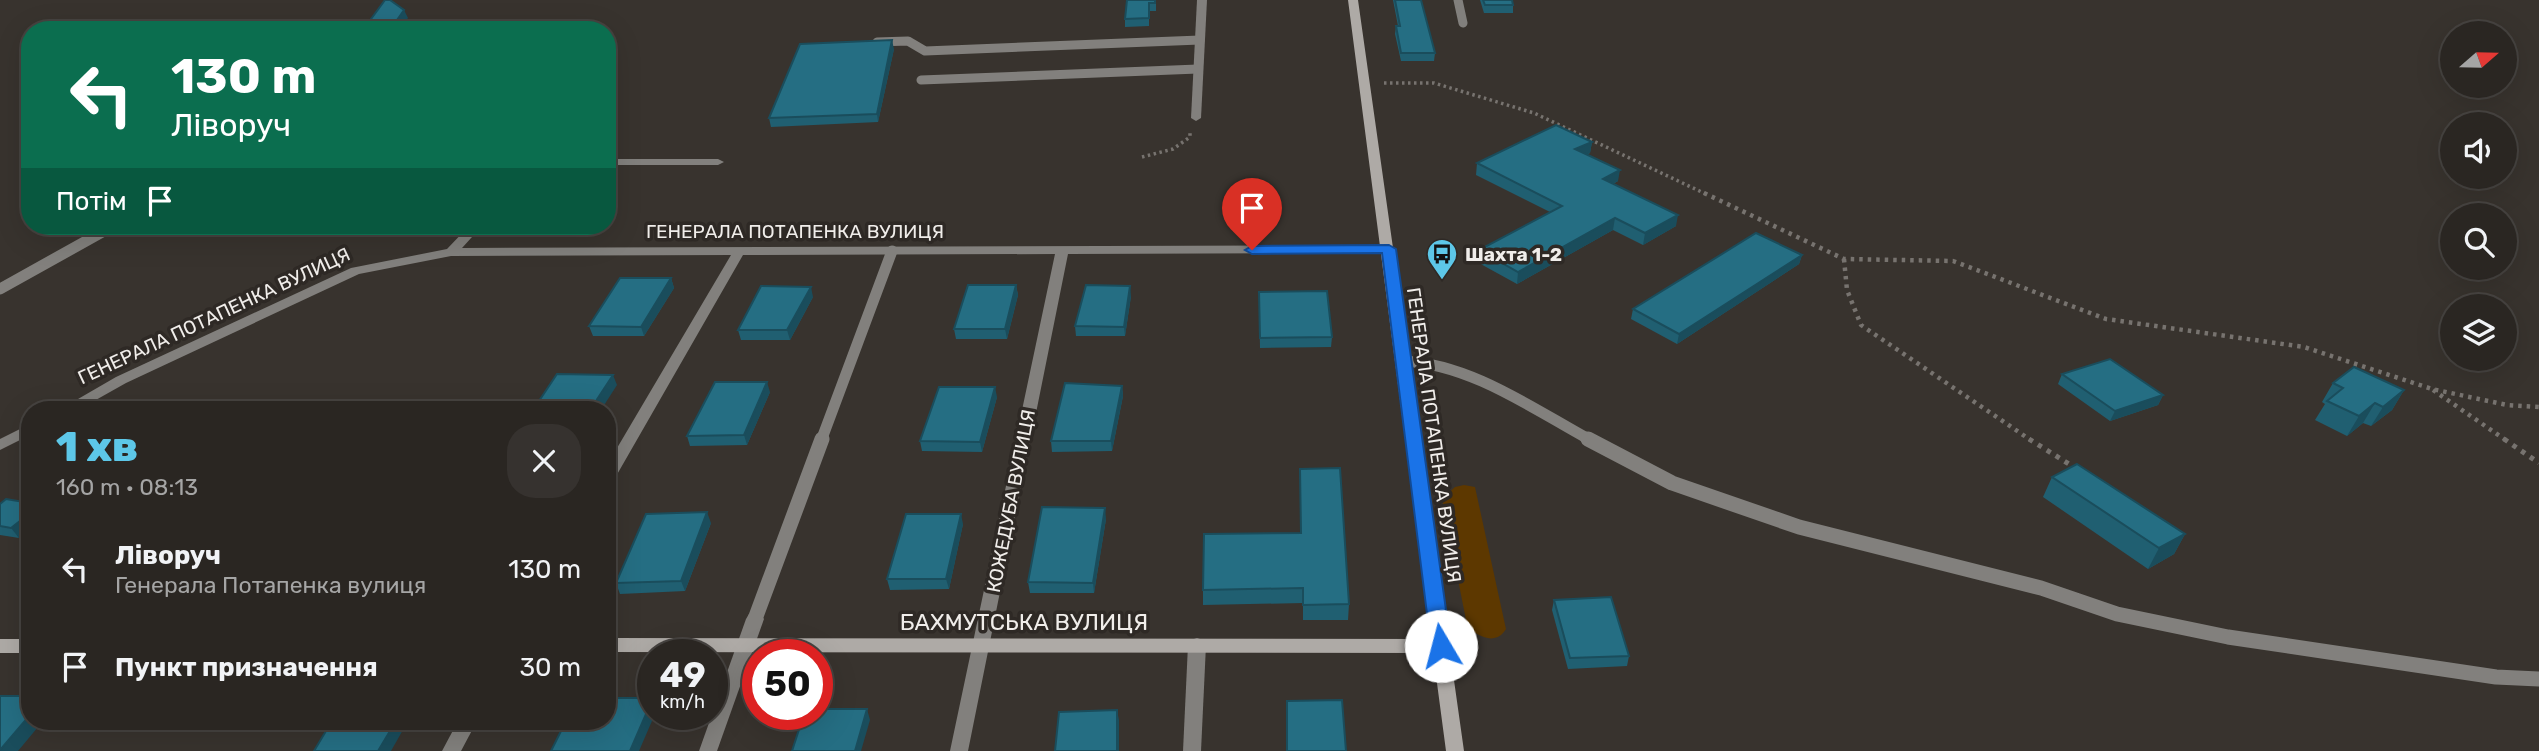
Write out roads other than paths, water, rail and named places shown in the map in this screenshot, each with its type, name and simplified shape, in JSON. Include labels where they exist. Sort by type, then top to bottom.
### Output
[{"type":"main road","name":"ГЕНЕРАЛА ПОТАПЕНКА ВУЛИЦЯ","points":[[1353,0],[1389,249],[1455,751]]},
{"type":"main road","name":"БАХМУТСЬКА ВУЛИЦЯ","points":[[616,645],[742,645]]},
{"type":"main road","name":"БАХМУТСЬКА ВУЛИЦЯ","points":[[833,646],[1441,646]]},
{"type":"main road","points":[[1,648],[21,647]]},
{"type":"street","points":[[1196,118],[1202,0]]},
{"type":"street","points":[[616,162],[718,162]]},
{"type":"street","points":[[452,252],[468,235]]},
{"type":"street","name":"ГЕНЕРАЛА ПОТАПЕНКА ВУЛИЦЯ","points":[[82,401],[121,380],[355,271],[452,252],[1389,249]]},
{"type":"street","name":"КОЖЕДУБА ВУЛИЦЯ","points":[[959,751],[1062,251]]},
{"type":"street","points":[[616,463],[738,253]]},
{"type":"street","points":[[0,445],[21,434]]},
{"type":"street","points":[[747,639],[755,619]]},
{"type":"street","points":[[1192,751],[1196,645]]},
{"type":"street","points":[[708,751],[742,654]]},
{"type":"street","points":[[452,751],[463,730]]},
{"type":"lane","points":[[1458,0],[1463,23]]},
{"type":"lane","points":[[869,42],[908,41],[925,51],[1200,40]]},
{"type":"lane","points":[[920,80],[1198,69]]},
{"type":"lane","points":[[0,289],[97,235]]},
{"type":"lane","points":[[755,619],[891,251]]},
{"type":"lane","points":[[1404,361],[1425,362],[1460,371],[1672,483],[1798,527],[2041,589],[2117,614],[2228,637],[2303,646],[2496,677],[2539,680]]},
{"type":"place","name":"Шахта 1-2","points":[[1442,281]]}]
